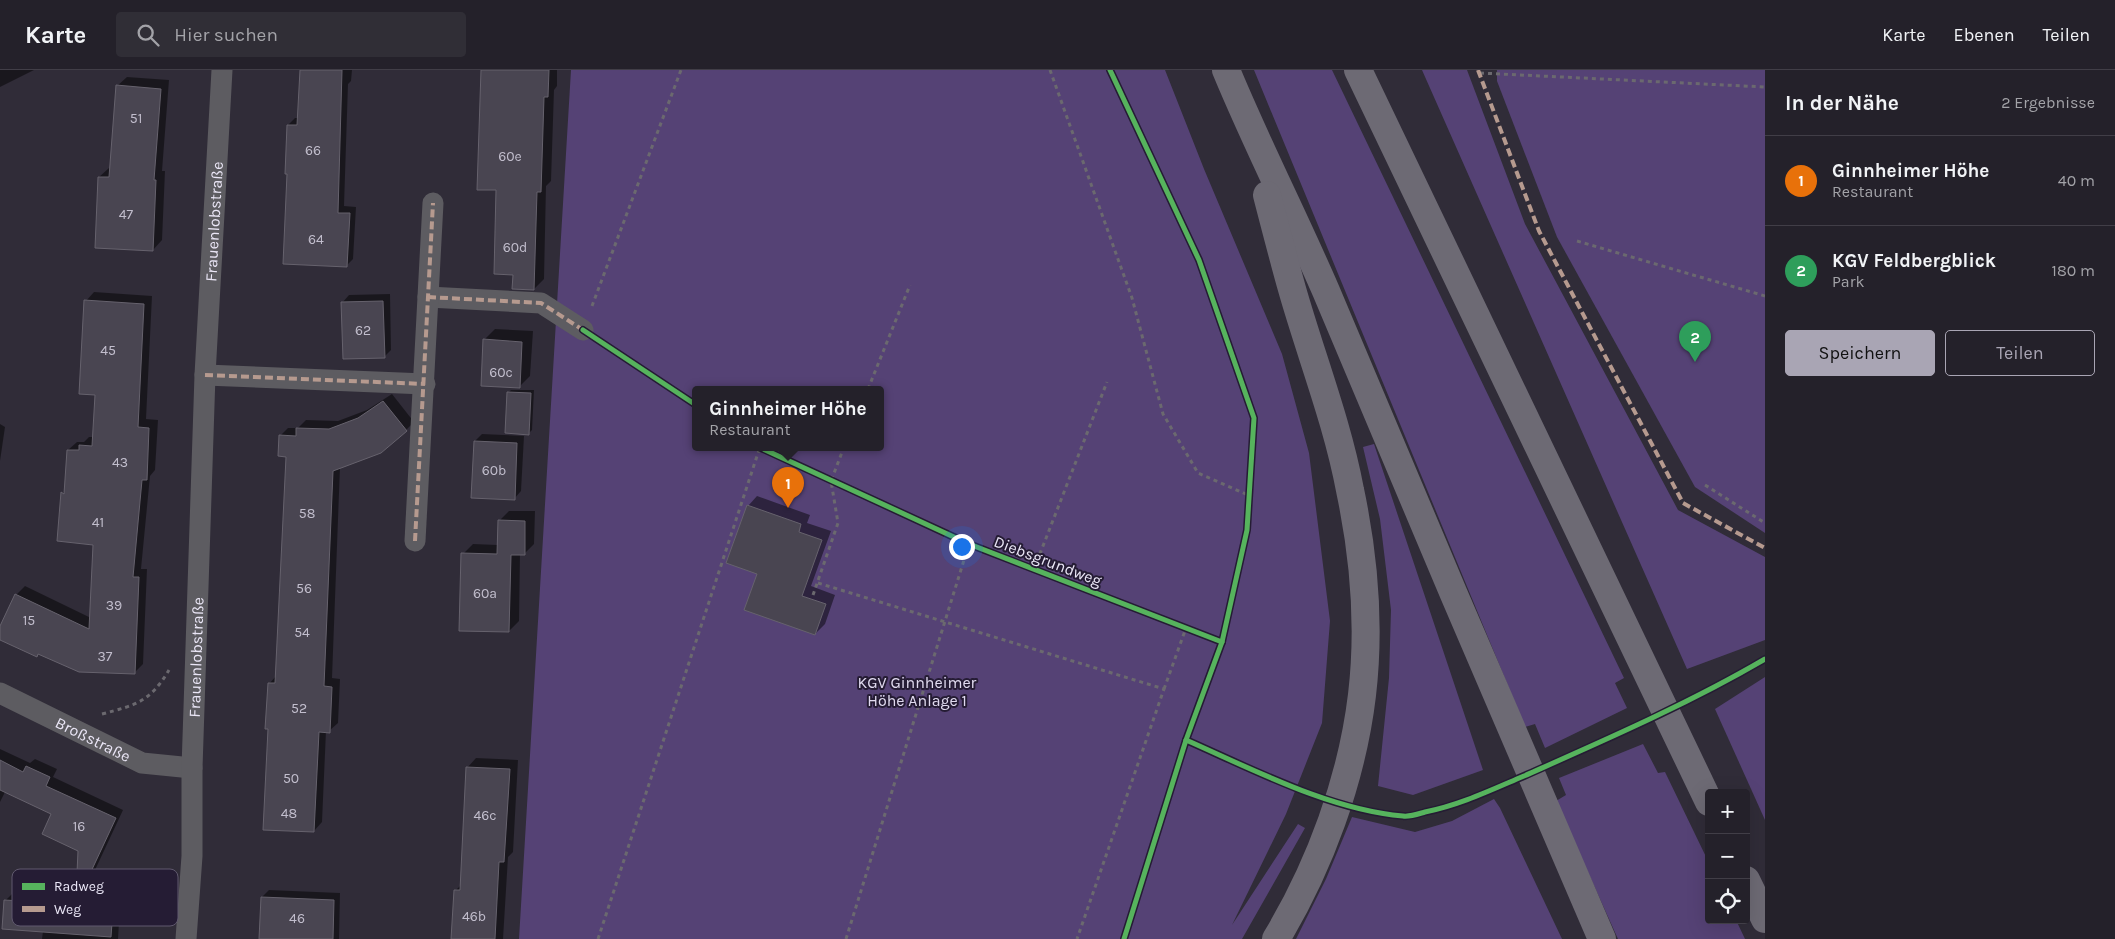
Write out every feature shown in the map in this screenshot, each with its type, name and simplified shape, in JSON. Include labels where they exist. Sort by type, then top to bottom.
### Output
[{"type":"highway","points":[[1226,70],[1249,126],[1324,288],[1510,728],[1602,939]]},
{"type":"highway","points":[[1358,70],[1705,794]]},
{"type":"highway","points":[[1249,126],[1292,289],[1342,451],[1357,527],[1362,573],[1364,657],[1362,695],[1350,757],[1324,842],[1302,890],[1276,939]]},
{"type":"highway","points":[[1750,888],[1765,919]]},
{"type":"street","name":"Frauenlobstraße","points":[[186,939],[192,856],[192,768],[205,376],[222,70]]},
{"type":"street","points":[[415,541],[425,384],[433,203]]},
{"type":"street","points":[[428,297],[542,303],[582,330]]},
{"type":"street","points":[[205,376],[425,384]]},
{"type":"street","name":"Broßstraße","points":[[0,693],[142,763],[192,768]]},
{"type":"path","points":[[680,70],[582,330],[692,401]]},
{"type":"path","points":[[1050,70],[1132,298],[1163,414],[1198,472],[1248,495]]},
{"type":"path","points":[[1480,73],[1765,87]]},
{"type":"path","points":[[1577,241],[1765,296]]},
{"type":"path","points":[[869,386],[910,285]]},
{"type":"path","points":[[1034,570],[1107,382]]},
{"type":"path","points":[[598,939],[758,451]]},
{"type":"path","points":[[813,595],[838,524],[831,481],[842,451]]},
{"type":"path","points":[[1705,485],[1765,523]]},
{"type":"path","points":[[846,939],[969,544]]},
{"type":"path","points":[[818,583],[1164,688]]},
{"type":"path","points":[[1077,939],[1186,628]]},
{"type":"path","points":[[99,716],[143,700],[158,689],[170,670]]},
{"type":"green space","name":"KGV Ginnheimer Höhe Anlage 1","points":[[571,70],[1165,70],[1204,169],[1282,354],[1309,453],[1330,621],[1322,723],[1286,814],[1232,925],[1298,824],[1305,828],[1242,939],[519,939]]},
{"type":"green space","points":[[1254,70],[1332,70],[1624,678],[1615,683],[1627,708],[1545,748],[1535,724],[1525,727]]},
{"type":"green space","points":[[1422,70],[1467,70],[1525,224],[1678,510],[1765,557],[1765,640],[1687,669]]},
{"type":"green space","points":[[1497,70],[1765,70],[1765,533],[1695,487],[1557,237],[1497,81]]},
{"type":"green space","points":[[1374,444],[1483,770],[1413,795],[1378,786],[1389,678],[1391,610],[1380,519],[1363,447]]},
{"type":"green space","points":[[1765,677],[1765,820],[1715,709]]},
{"type":"green space","points":[[1643,744],[1658,773],[1665,772],[1705,855],[1705,924],[1738,924],[1745,939],[1618,939],[1556,801],[1566,795],[1559,778]]},
{"type":"green space","points":[[1494,799],[1562,939],[1296,939],[1326,879],[1352,817],[1415,832],[1452,821]]},
{"type":"building","points":[[300,70],[342,70],[338,213],[350,213],[347,267],[283,264],[287,125],[297,125]]},
{"type":"building","points":[[481,70],[549,70],[548,97],[544,97],[541,192],[537,192],[534,290],[512,289],[513,275],[494,274],[496,190],[477,190]]},
{"type":"building","points":[[116,85],[161,89],[154,180],[156,180],[153,251],[95,248],[98,177],[109,177]]},
{"type":"building","points":[[84,300],[144,304],[138,427],[149,428],[147,480],[142,480],[133,577],[139,577],[135,674],[79,672],[38,654],[37,657],[0,640],[0,626],[15,594],[89,629],[93,545],[57,541],[61,492],[64,494],[67,450],[79,450],[79,445],[92,446],[95,395],[79,394]]},
{"type":"building","points":[[383,301],[385,358],[343,359],[341,302]]},
{"type":"building","points":[[483,339],[522,342],[520,388],[481,386]]},
{"type":"building","points":[[507,392],[531,393],[529,435],[505,433]]},
{"type":"building","points":[[383,401],[407,431],[381,453],[333,471],[324,686],[332,687],[330,733],[319,732],[314,832],[263,830],[268,729],[265,729],[268,683],[275,683],[286,457],[278,456],[279,435],[296,436],[296,428],[329,429],[358,418]]},
{"type":"building","points":[[474,441],[517,443],[515,500],[471,498]]},
{"type":"building","points":[[747,505],[801,524],[799,532],[822,540],[802,596],[826,604],[815,635],[744,610],[757,574],[726,563]]},
{"type":"building","points":[[498,520],[525,521],[525,555],[511,555],[509,632],[459,631],[461,553],[497,554]]},
{"type":"building","points":[[0,760],[23,772],[26,766],[50,777],[46,786],[116,818],[92,869],[77,869],[78,851],[42,834],[51,814],[0,790]]},
{"type":"building","points":[[466,767],[510,769],[504,862],[499,862],[495,939],[451,939],[454,890],[460,890]]},
{"type":"building","points":[[261,897],[334,900],[333,939],[259,939]]},
{"type":"building","points":[[4,900],[12,900],[12,926],[112,926],[111,937],[2,929]]},
{"type":"marked path","points":[[1478,70],[1539,231],[1683,503],[1765,548]]},
{"type":"marked path","points":[[415,541],[433,203]]},
{"type":"marked path","points":[[428,297],[541,303],[583,330]]},
{"type":"marked path","points":[[205,375],[425,384]]},
{"type":"cycle path","points":[[1110,70],[1199,260],[1254,418],[1247,530],[1222,642],[1186,740],[1124,939]]},
{"type":"cycle path","points":[[583,330],[692,402]]},
{"type":"cycle path","name":"Diebsgrundweg","points":[[768,451],[969,544],[1222,642]]},
{"type":"cycle path","points":[[1186,740],[1292,787],[1320,797],[1375,812],[1411,816],[1463,801],[1524,776],[1676,706],[1765,659]]},
{"type":"place","name":"KGV Feldbergblick","points":[[1695,362]]},
{"type":"place","name":"Ginnheimer Höhe","points":[[788,508]]}]
